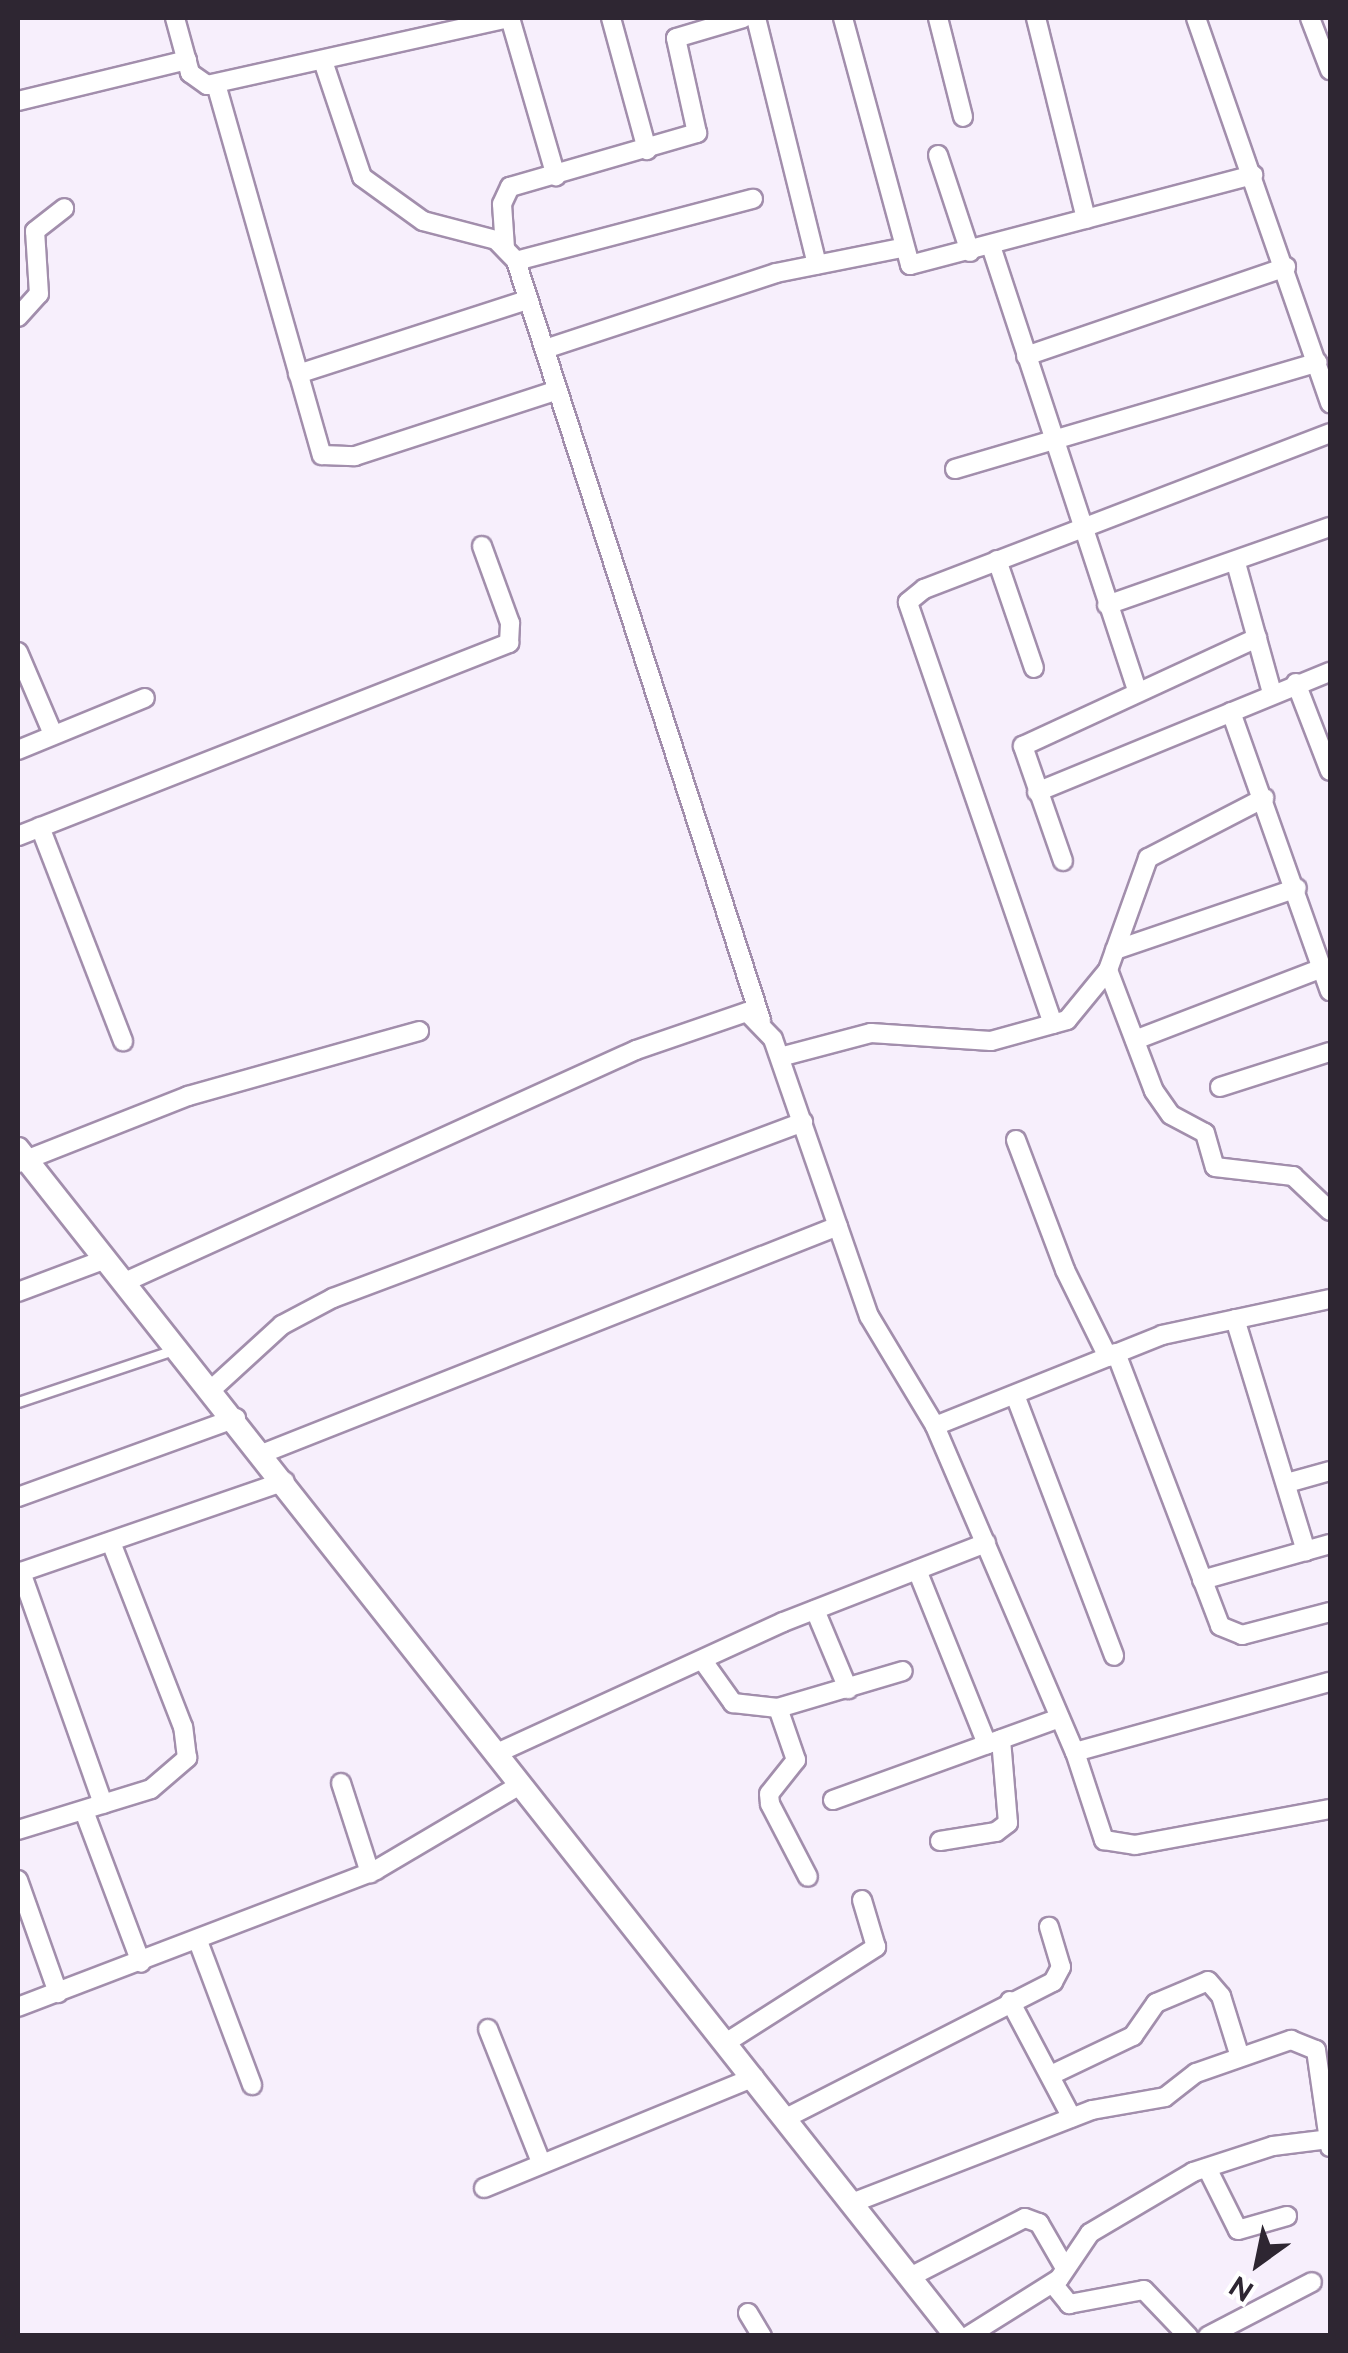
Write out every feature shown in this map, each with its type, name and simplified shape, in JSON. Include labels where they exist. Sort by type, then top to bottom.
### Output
[{"type":"street","points":[[175,18],[186,60],[199,84],[216,84],[509,18],[556,176]]},
{"type":"street","points":[[611,18],[647,150]]},
{"type":"street","points":[[744,18],[676,38],[697,133],[504,193],[510,255],[545,349],[760,1020],[780,1057],[868,1316],[935,1426],[1111,1844],[1330,1809]]},
{"type":"street","points":[[756,18],[817,265]]},
{"type":"street","points":[[843,18],[900,248],[918,266],[1253,175]]},
{"type":"street","points":[[938,18],[963,117]]},
{"type":"street","points":[[1036,18],[1086,219]]},
{"type":"street","points":[[1196,18],[1286,267],[1330,403]]},
{"type":"street","points":[[1310,18],[1330,70]]},
{"type":"street","points":[[18,101],[186,60]]},
{"type":"street","points":[[323,61],[362,177],[423,221],[510,255],[752,199]]},
{"type":"street","points":[[216,84],[298,374],[329,459],[558,390]]},
{"type":"street","points":[[938,155],[970,252]]},
{"type":"street","points":[[18,317],[39,294],[35,231],[64,208]]},
{"type":"street","points":[[990,246],[1138,692]]},
{"type":"street","points":[[545,349],[817,265],[900,248]]},
{"type":"street","points":[[1026,356],[1286,267]]},
{"type":"street","points":[[298,374],[527,300]]},
{"type":"street","points":[[955,469],[1054,446],[1318,362]]},
{"type":"street","points":[[1054,1024],[909,610],[924,588],[1330,433]]},
{"type":"street","points":[[1107,605],[1330,527]]},
{"type":"street","points":[[18,836],[509,643],[510,622],[482,546]]},
{"type":"street","points":[[997,560],[1034,668]]},
{"type":"street","points":[[1236,563],[1272,693]]},
{"type":"street","points":[[1063,861],[1023,746],[1257,638]]},
{"type":"street","points":[[18,652],[53,734]]},
{"type":"street","points":[[1037,792],[1330,672]]},
{"type":"street","points":[[1296,683],[1330,771]]},
{"type":"street","points":[[18,750],[145,698]]},
{"type":"street","points":[[1231,712],[1297,888],[1330,992]]},
{"type":"street","points":[[780,1057],[871,1033],[991,1041],[1077,1015],[1108,970],[1148,858],[1264,798]]},
{"type":"street","points":[[40,827],[122,1041]]},
{"type":"street","points":[[1115,950],[1297,888]]},
{"type":"street","points":[[1134,1040],[1323,968]]},
{"type":"street","points":[[1108,970],[1164,1108],[1200,1126],[1215,1167],[1292,1176],[1330,1211]]},
{"type":"street","points":[[125,1282],[636,1050],[736,1013],[760,1020]]},
{"type":"street","points":[[419,1031],[188,1096],[20,1157],[264,1453],[520,1786],[955,2334],[1052,2284],[1090,2233],[1207,2168],[1330,2143],[1328,2115],[1311,2042],[1240,2057],[1196,2073],[1164,2098],[1072,2118],[852,2202]]},
{"type":"street","points":[[1220,1087],[1330,1052]]},
{"type":"street","points":[[212,1388],[282,1325],[333,1298],[803,1122]]},
{"type":"street","points":[[1016,1140],[1065,1270],[1112,1355],[1220,1626],[1232,1634],[1330,1612]]},
{"type":"street","points":[[264,1453],[838,1226]]},
{"type":"street","points":[[18,1292],[106,1259]]},
{"type":"street","points":[[935,1426],[1112,1355],[1235,1319],[1330,1299]]},
{"type":"street","points":[[1235,1319],[1306,1551]]},
{"type":"street","points":[[1015,1394],[1114,1656]]},
{"type":"street","points":[[18,1497],[236,1418]]},
{"type":"street","points":[[1286,1483],[1330,1470]]},
{"type":"street","points":[[104,1804],[19,1572],[284,1481]]},
{"type":"street","points":[[18,1830],[104,1804],[169,1780],[182,1770],[188,1744],[110,1542]]},
{"type":"street","points":[[495,1754],[815,1610],[986,1544]]},
{"type":"street","points":[[1202,1580],[1330,1544]]},
{"type":"street","points":[[917,1570],[994,1742],[1008,1822],[996,1832],[940,1840]]},
{"type":"street","points":[[815,1610],[848,1689]]},
{"type":"street","points":[[703,1661],[734,1703],[778,1708],[903,1671]]},
{"type":"street","points":[[1075,1752],[1330,1682]]},
{"type":"street","points":[[778,1708],[796,1760],[769,1794],[770,1804],[808,1877]]},
{"type":"street","points":[[833,1800],[1060,1718]]},
{"type":"street","points":[[340,1783],[370,1873]]},
{"type":"street","points":[[18,2008],[370,1873],[520,1786]]},
{"type":"street","points":[[84,1811],[141,1963]]},
{"type":"street","points":[[18,1880],[58,1993]]},
{"type":"street","points":[[727,2042],[876,1948],[862,1900]]},
{"type":"street","points":[[786,2118],[1060,1976],[1049,1927]]},
{"type":"street","points":[[198,1941],[252,2085]]},
{"type":"street","points":[[1051,2076],[1132,2036],[1162,1998],[1208,1981],[1221,1996],[1240,2057]]},
{"type":"street","points":[[1010,2002],[1072,2118]]},
{"type":"street","points":[[488,2028],[541,2162]]},
{"type":"street","points":[[484,2188],[754,2077]]},
{"type":"street","points":[[1207,2168],[1238,2230],[1287,2216]]},
{"type":"street","points":[[910,2277],[1025,2218],[1040,2223],[1065,2268]]},
{"type":"street","points":[[1208,2336],[1312,2282]]},
{"type":"street","points":[[1052,2284],[1069,2304],[1144,2290],[1188,2336]]},
{"type":"street","points":[[748,2314],[762,2336]]},
{"type":"lane","points":[[18,1402],[179,1348]]}]
